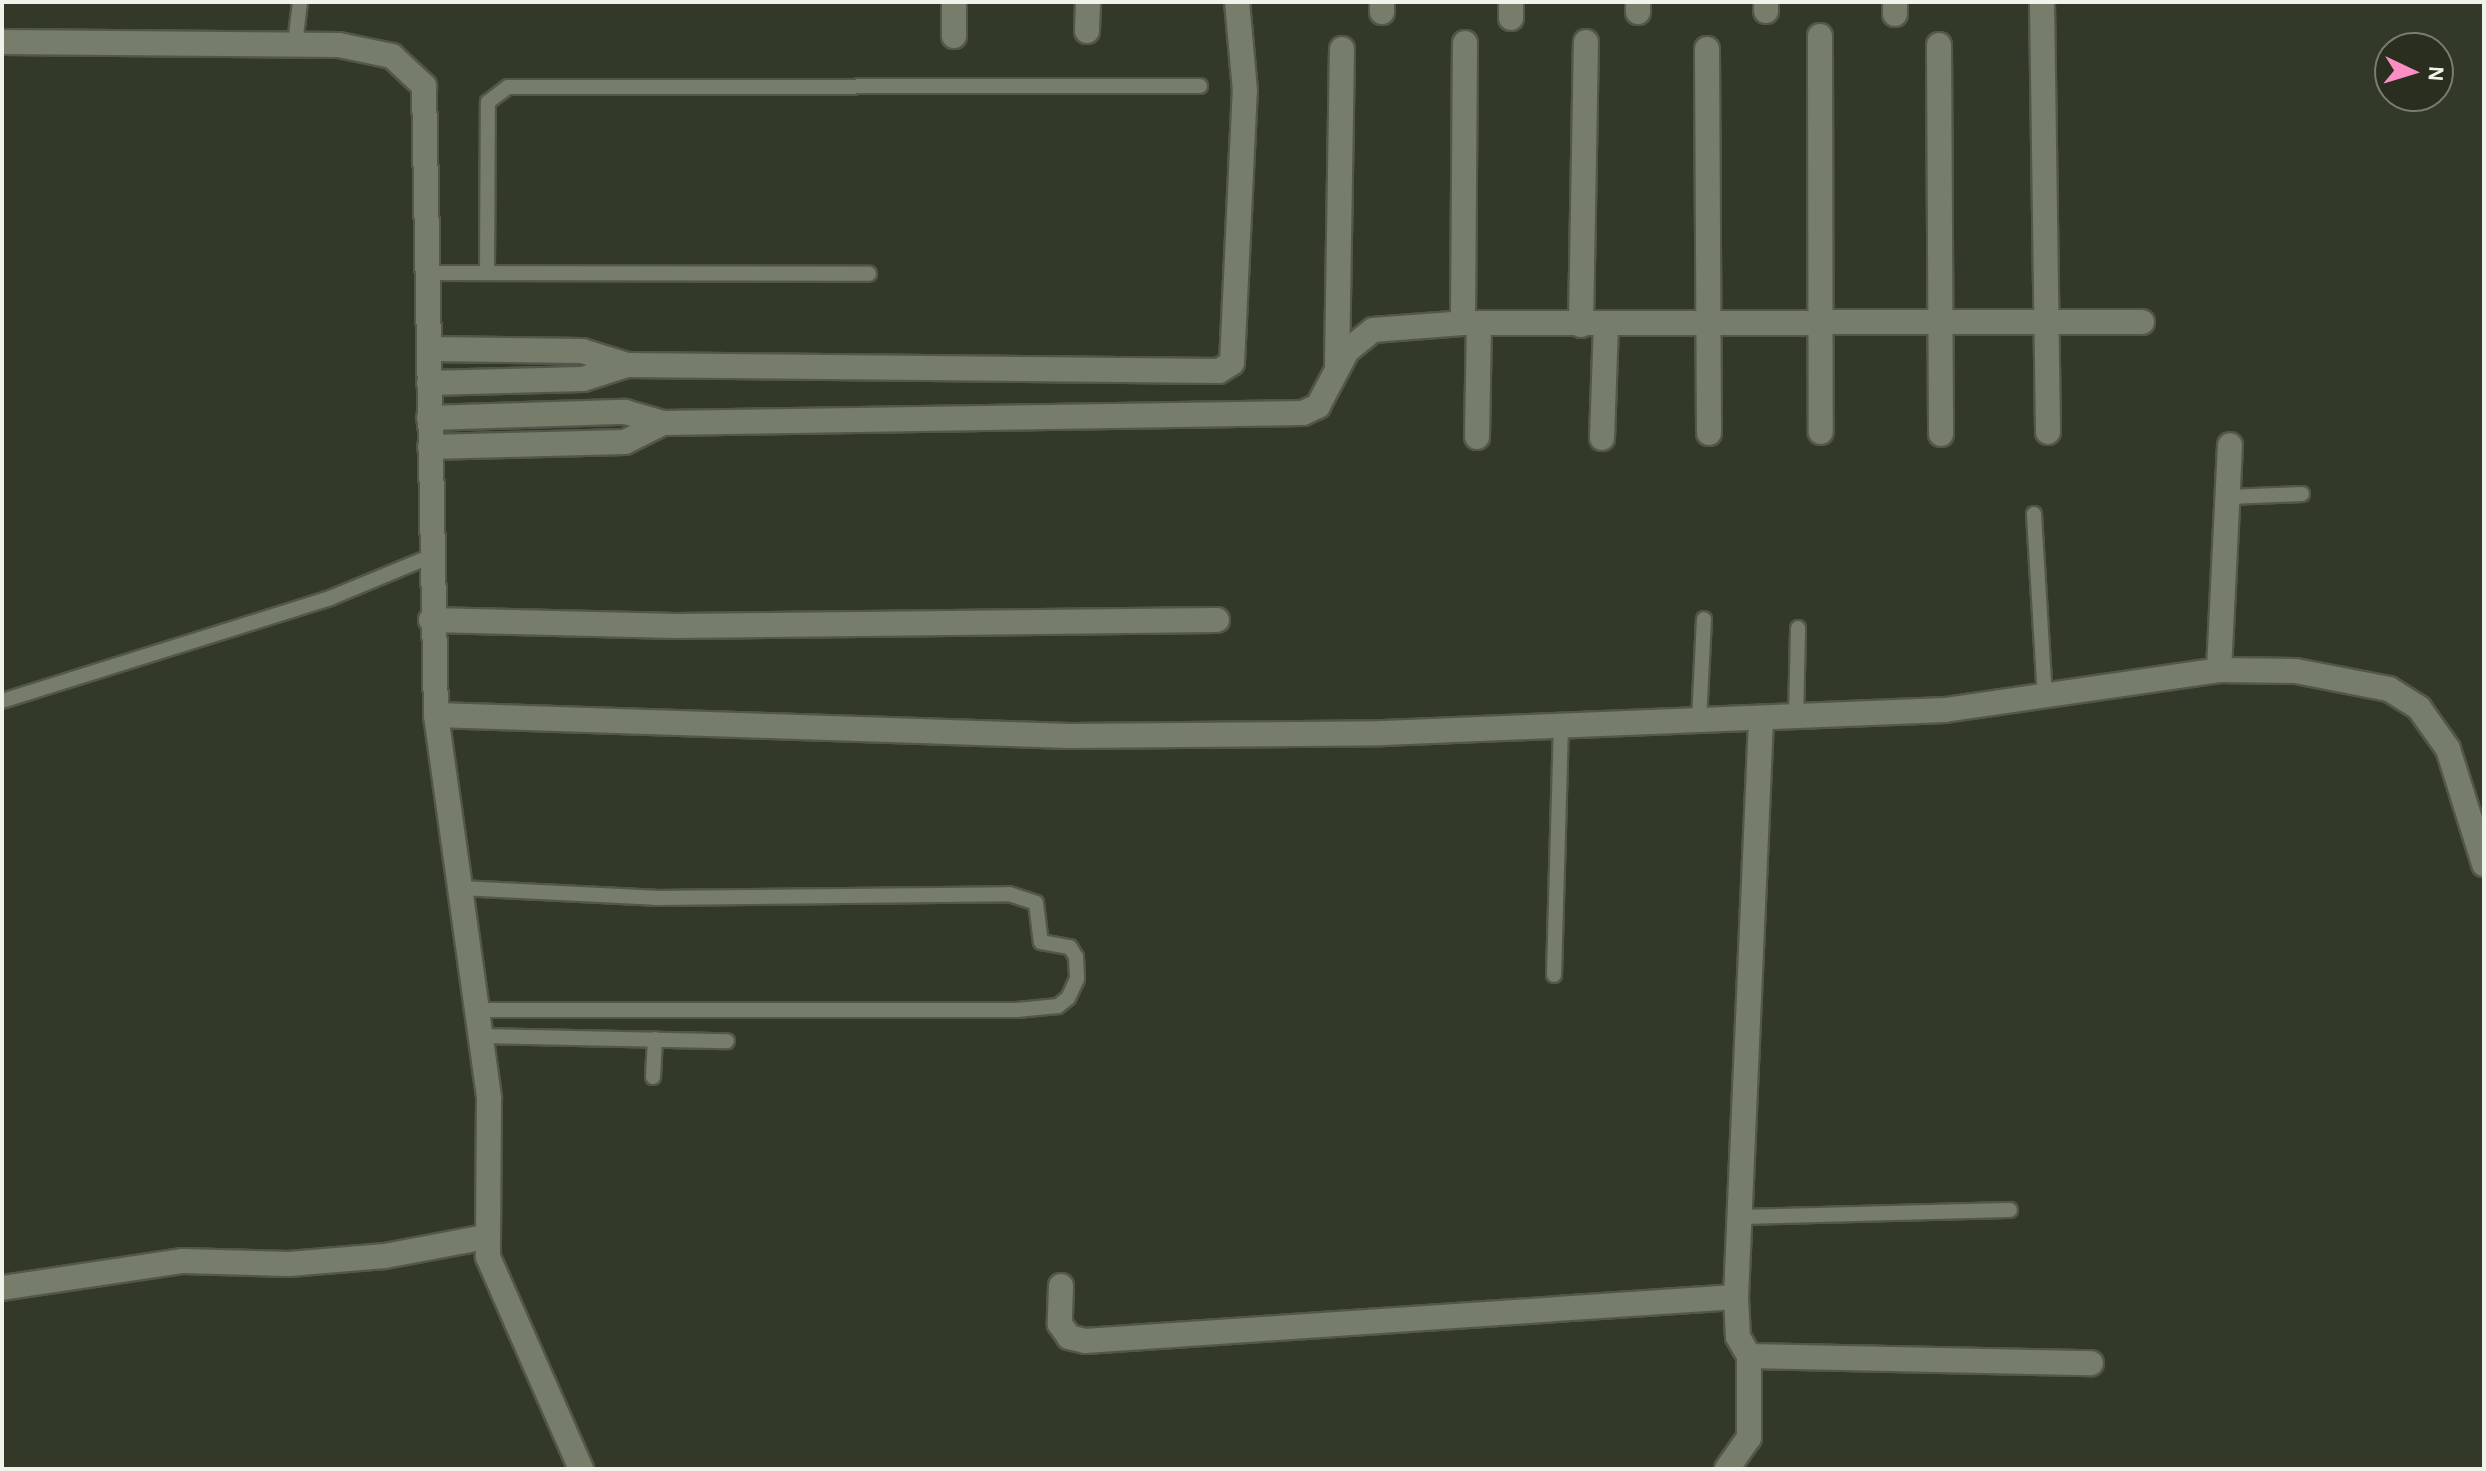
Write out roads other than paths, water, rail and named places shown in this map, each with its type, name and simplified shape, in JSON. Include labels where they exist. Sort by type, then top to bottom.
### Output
[{"type":"street","points":[[954,2],[954,36]]},
{"type":"street","points":[[1087,31],[1088,2]]},
{"type":"street","points":[[430,349],[582,351],[627,365],[1219,371],[1232,363],[1237,346],[1245,91],[1237,2]]},
{"type":"street","points":[[2042,2],[2048,432]]},
{"type":"street","points":[[1820,36],[1821,432]]},
{"type":"street","points":[[2,42],[295,44],[371,49],[411,68],[424,86],[430,349],[429,557],[436,715],[489,1098],[486,1237],[494,1280],[581,1469]]},
{"type":"street","points":[[1581,325],[1586,42]]},
{"type":"street","points":[[1465,43],[1471,323],[1477,437]]},
{"type":"street","points":[[1939,45],[1941,434]]},
{"type":"street","points":[[1337,369],[1342,49]]},
{"type":"street","points":[[1707,49],[1709,433]]},
{"type":"street","points":[[429,418],[625,412],[663,423],[1303,413],[1318,406],[1337,369],[1373,330],[1471,323],[1708,326],[2142,322]]},
{"type":"street","points":[[1602,438],[1606,325]]},
{"type":"street","points":[[429,383],[583,379],[627,365]]},
{"type":"street","points":[[430,447],[625,442],[663,423]]},
{"type":"street","points":[[2219,670],[2230,445]]},
{"type":"street","points":[[431,620],[769,626],[1217,620]]},
{"type":"street","points":[[436,715],[1070,736],[1796,719],[2045,699],[2219,670],[2346,677],[2389,689],[2419,708],[2448,749],[2484,864]]},
{"type":"street","points":[[1727,1469],[1749,1438],[1749,1356],[1738,1337],[1736,1297],[1761,720]]},
{"type":"street","points":[[2,1288],[183,1261],[289,1264],[385,1256],[486,1237]]},
{"type":"street","points":[[1061,1286],[1060,1324],[1069,1337],[1085,1341],[1736,1297]]},
{"type":"street","points":[[1749,1356],[2091,1363]]},
{"type":"lane","points":[[295,44],[300,2]]},
{"type":"lane","points":[[487,273],[488,102],[508,87],[1200,86]]},
{"type":"lane","points":[[429,273],[869,274]]},
{"type":"lane","points":[[2229,497],[2302,494]]},
{"type":"lane","points":[[2034,514],[2045,699]]},
{"type":"lane","points":[[2,701],[330,598],[429,557]]},
{"type":"lane","points":[[1699,721],[1704,619]]},
{"type":"lane","points":[[1796,719],[1798,628]]},
{"type":"lane","points":[[1554,975],[1561,724]]},
{"type":"lane","points":[[460,888],[655,898],[1009,894],[1036,903],[1041,942],[1070,947],[1076,957],[1077,979],[1068,998],[1017,1010],[477,1010]]},
{"type":"lane","points":[[481,1036],[727,1041]]},
{"type":"lane","points":[[653,1077],[655,1039]]},
{"type":"lane","points":[[1740,1217],[2010,1210]]}]
